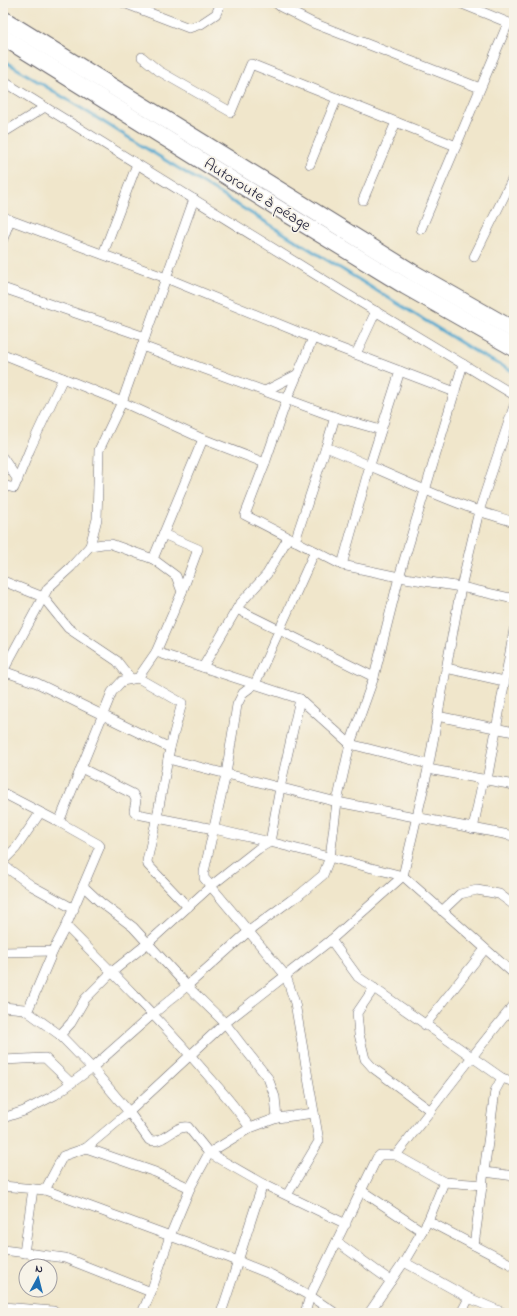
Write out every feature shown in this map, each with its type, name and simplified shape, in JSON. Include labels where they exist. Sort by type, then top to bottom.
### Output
[{"type":"highway","points":[[3,19],[412,272],[514,330]]},
{"type":"highway","name":"Autoroute à péage","points":[[3,37],[405,286],[514,348]]},
{"type":"street","points":[[124,3],[189,28],[201,24],[216,14],[221,3]]},
{"type":"street","points":[[276,3],[313,23],[480,88]]},
{"type":"street","points":[[421,229],[480,88],[511,24],[460,3]]},
{"type":"street","points":[[142,57],[159,71],[231,112],[251,64],[456,146]]},
{"type":"street","points":[[3,81],[514,395]]},
{"type":"street","points":[[310,164],[337,98]]},
{"type":"street","points":[[3,133],[45,108]]},
{"type":"street","points":[[363,200],[396,122]]},
{"type":"street","points":[[103,254],[137,164]]},
{"type":"street","points":[[474,257],[514,176]]},
{"type":"street","points":[[170,748],[37,683],[3,671],[48,588],[71,567],[90,546],[97,519],[99,450],[122,402],[194,199]]},
{"type":"street","points":[[3,239],[6,218],[166,278],[313,338],[455,392]]},
{"type":"street","points":[[3,288],[144,341],[265,391],[335,417],[381,430]]},
{"type":"street","points":[[356,354],[376,311]]},
{"type":"street","points":[[313,338],[288,399],[245,515],[342,565],[461,587],[514,599]]},
{"type":"street","points":[[3,354],[122,402],[203,439],[265,463]]},
{"type":"street","points":[[3,1118],[37,1105],[71,1084],[92,1068],[152,1014],[187,986],[249,931],[298,896],[323,875],[330,857],[337,802],[350,744],[374,677],[399,576],[463,364]]},
{"type":"street","points":[[342,565],[370,465],[400,371]]},
{"type":"street","points":[[265,391],[298,374]]},
{"type":"street","points":[[3,485],[14,488],[30,448],[63,378]]},
{"type":"street","points":[[45,1190],[62,1156],[86,1148],[129,1112],[225,1023],[331,940],[403,876],[428,766],[461,587],[479,511],[514,406]]},
{"type":"street","points":[[203,667],[239,605],[267,574],[292,539],[326,447],[335,417]]},
{"type":"street","points":[[153,559],[203,439]]},
{"type":"street","points":[[326,447],[425,490],[479,511],[514,522]]},
{"type":"street","points":[[3,458],[18,480]]},
{"type":"street","points":[[59,822],[112,692],[122,681],[134,678],[156,652],[182,592],[198,549],[163,534]]},
{"type":"street","points":[[90,546],[111,544],[153,559],[176,576],[182,592]]},
{"type":"street","points":[[287,1195],[319,1141],[295,1003],[286,976],[204,878],[204,872],[226,774],[237,705],[243,693],[255,684],[315,551]]},
{"type":"street","points":[[3,581],[43,597],[68,628],[117,661],[134,678],[182,703],[170,748],[157,818],[147,856],[148,865],[188,907]]},
{"type":"street","points":[[237,609],[280,629],[374,677]]},
{"type":"street","points":[[473,829],[496,728],[504,681],[510,668],[514,630]]},
{"type":"street","points":[[156,652],[300,699],[350,744],[428,766],[485,780],[514,785]]},
{"type":"street","points":[[446,668],[504,681]]},
{"type":"street","points":[[60,1035],[71,1024],[85,999],[112,972],[148,943],[211,886],[258,849],[270,842],[280,788],[300,699]]},
{"type":"street","points":[[437,716],[514,732]]},
{"type":"street","points":[[168,759],[337,802],[514,836]]},
{"type":"street","points":[[81,768],[133,794],[136,800],[134,811],[137,814],[270,842],[403,876],[514,974]]},
{"type":"street","points":[[4,794],[59,822],[100,846],[74,909],[53,951],[28,1010]]},
{"type":"street","points":[[3,861],[16,848],[40,812]]},
{"type":"street","points":[[3,865],[32,886],[74,909]]},
{"type":"street","points":[[83,886],[100,902],[134,927],[187,986],[225,1023],[268,1078],[275,1097],[277,1118]]},
{"type":"street","points":[[442,911],[460,894],[477,890],[499,894],[514,905]]},
{"type":"street","points":[[66,926],[190,1054],[238,1111],[250,1128]]},
{"type":"street","points":[[331,940],[358,976],[471,1057],[502,1078],[514,1082]]},
{"type":"street","points":[[425,1025],[485,948]]},
{"type":"street","points":[[3,952],[53,951]]},
{"type":"street","points":[[374,988],[358,1013],[359,1034],[365,1059],[373,1068],[431,1111]]},
{"type":"street","points":[[396,1155],[471,1057],[514,1005]]},
{"type":"street","points":[[3,1007],[21,1007],[28,1010],[60,1035],[92,1068],[129,1112],[149,1140],[154,1142],[158,1141],[179,1128],[188,1127],[209,1153],[263,1184],[346,1224]]},
{"type":"street","points":[[3,1060],[45,1058],[71,1084]]},
{"type":"street","points":[[474,1245],[495,1091],[502,1078]]},
{"type":"street","points":[[142,1313],[151,1292],[170,1236],[190,1188],[209,1153],[250,1128],[277,1118],[314,1113]]},
{"type":"street","points":[[86,1148],[156,1172],[190,1188]]},
{"type":"street","points":[[305,1313],[310,1296],[380,1155],[396,1155],[444,1182],[483,1185]]},
{"type":"street","points":[[484,1172],[514,1176]]},
{"type":"street","points":[[369,1313],[404,1262],[428,1221],[444,1182]]},
{"type":"street","points":[[221,1313],[263,1184]]},
{"type":"street","points":[[3,1186],[45,1190],[238,1261],[272,1275],[310,1296],[335,1313]]},
{"type":"street","points":[[24,1253],[33,1189]]},
{"type":"street","points":[[362,1191],[422,1231]]},
{"type":"street","points":[[428,1221],[514,1266]]},
{"type":"street","points":[[337,1242],[391,1281]]},
{"type":"street","points":[[3,1250],[65,1258],[151,1292]]},
{"type":"street","points":[[404,1262],[469,1298],[504,1313]]},
{"type":"street","points":[[461,1313],[469,1298]]},
{"type":"street","points":[[3,1307],[53,1311],[58,1313]]},
{"type":"waterway","points":[[3,60],[481,355],[514,372]]}]
